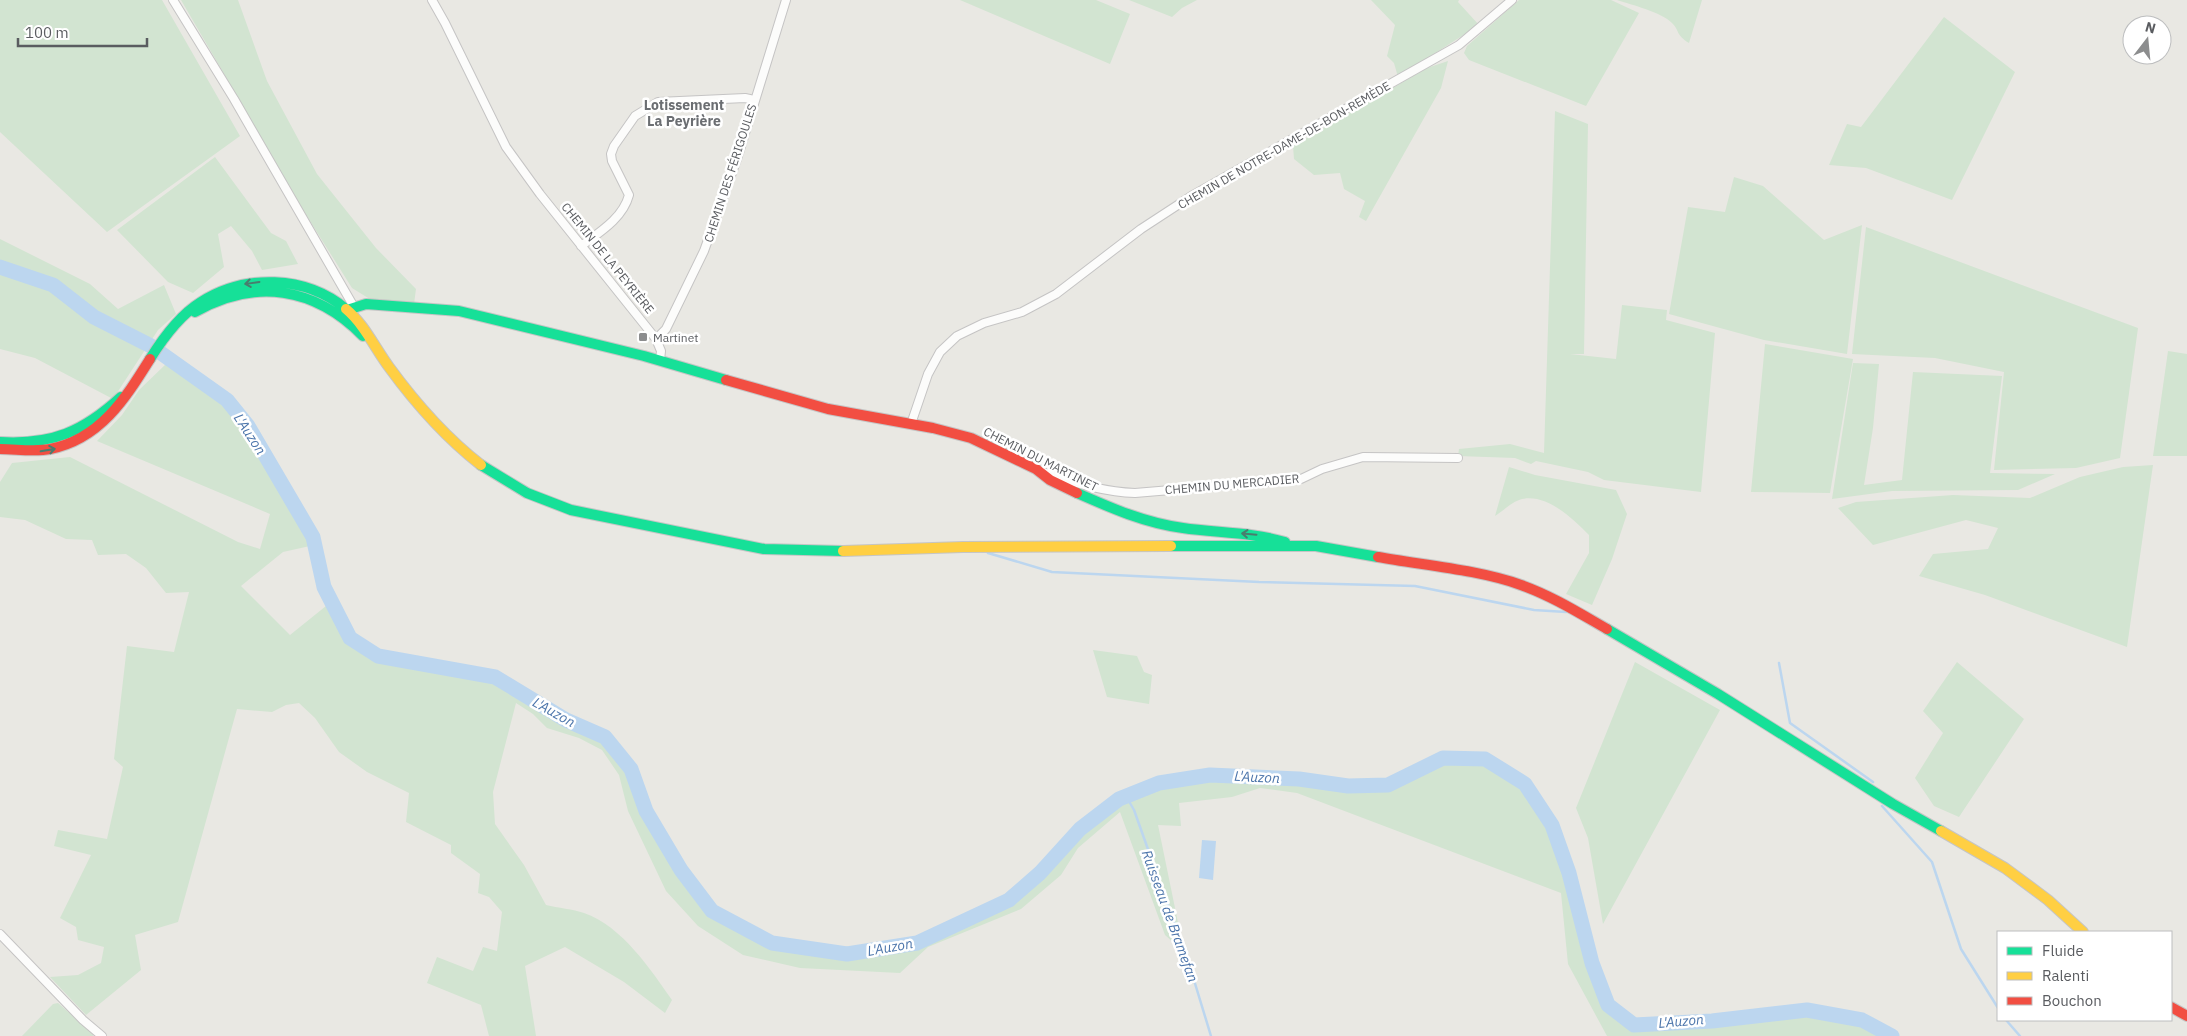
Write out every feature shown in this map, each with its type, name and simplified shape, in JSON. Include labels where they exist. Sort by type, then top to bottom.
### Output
[{"type":"main road","points":[[0,449],[20,452],[50,450],[79,440],[97,429],[114,415],[164,336],[191,307],[211,294],[256,282],[274,282],[300,286],[326,296],[358,320],[373,344],[438,427],[462,450],[493,475],[548,504],[764,549],[796,551],[972,547],[1296,545],[1339,549],[1477,573],[1522,585],[1560,602],[1710,689],[1907,813],[2005,868],[2048,900],[2082,931]]},
{"type":"main road","points":[[175,325],[214,302],[243,294],[272,291],[298,295],[338,313],[349,312],[366,304],[459,311],[660,360]]},
{"type":"main road","name":"CHEMIN DU MARTINET","points":[[660,360],[828,409],[911,424],[971,438],[1036,470],[1069,490],[1122,512],[1182,528],[1264,536],[1296,545]]},
{"type":"main road","points":[[0,442],[34,443],[76,432],[99,418],[138,377]]},
{"type":"main road","points":[[2172,1008],[2187,1016]]},
{"type":"street","points":[[173,0],[234,99],[349,312]]},
{"type":"street","name":"CHEMIN DE LA PEYRIÈRE","points":[[432,0],[506,147],[540,194],[656,339],[661,351],[660,360]]},
{"type":"street","name":"CHEMIN DES FÉRIGOULES","points":[[656,339],[666,329],[704,251],[738,156],[786,0]]},
{"type":"street","name":"CHEMIN DE NOTRE-DAME-DE-BON-REMÈDE","points":[[911,424],[928,374],[940,352],[957,336],[984,323],[1022,312],[1056,294],[1142,229],[1193,195],[1459,45],[1512,0]]},
{"type":"street","points":[[582,246],[620,214],[627,203],[629,195],[612,161],[611,154],[614,146],[635,116],[658,102],[745,98],[754,100]]},
{"type":"street","name":"CHEMIN DU MERCADIER","points":[[1036,470],[1097,489],[1135,493],[1301,479],[1322,469],[1363,457],[1458,458]]},
{"type":"street","points":[[0,934],[83,1020],[102,1036]]},
{"type":"green space","points":[[0,0],[162,0],[240,136],[107,232],[0,132]]},
{"type":"green space","points":[[181,0],[238,0],[267,81],[317,174],[376,248],[416,289],[414,304],[373,301],[352,288],[303,210]]},
{"type":"green space","points":[[960,0],[1096,0],[1130,14],[1110,64]]},
{"type":"green space","points":[[1129,0],[1197,0],[1182,8],[1172,17]]},
{"type":"green space","points":[[1371,0],[1459,0],[1458,2],[1479,25],[1398,77],[1394,63],[1387,56],[1395,25]]},
{"type":"green space","points":[[1519,0],[1611,0],[1639,13],[1586,106],[1469,60],[1464,53],[1467,46]]},
{"type":"green space","points":[[1617,0],[1702,0],[1689,43],[1680,35],[1672,23],[1661,15]]},
{"type":"green space","points":[[1944,17],[2015,72],[1952,200],[1866,168],[1829,165],[1847,124],[1861,127]]},
{"type":"green space","points":[[1448,61],[1441,88],[1366,221],[1359,217],[1365,201],[1344,189],[1340,173],[1314,175],[1294,159],[1293,146],[1427,68]]},
{"type":"green space","points":[[1555,111],[1588,124],[1584,354],[1570,354],[1616,359],[1622,305],[1667,310],[1666,320],[1715,333],[1701,492],[1604,480],[1588,472],[1536,461],[1531,464],[1515,458],[1458,456],[1459,449],[1510,444],[1544,453]]},
{"type":"green space","points":[[215,157],[271,233],[286,241],[298,264],[262,270],[252,251],[231,226],[218,234],[224,267],[193,293],[168,282],[117,230]]},
{"type":"green space","points":[[1734,177],[1763,186],[1824,240],[1862,225],[1847,354],[1764,340],[1669,314],[1688,207],[1725,212]]},
{"type":"green space","points":[[1866,227],[2138,328],[2120,458],[2076,468],[1994,470],[2004,372],[1935,358],[1852,354]]},
{"type":"green space","points":[[0,239],[90,284],[118,309],[164,285],[176,314],[158,330],[113,399],[35,358],[0,349]]},
{"type":"green space","points":[[1765,344],[1853,359],[1830,493],[1751,492]]},
{"type":"green space","points":[[2168,351],[2187,354],[2187,456],[2153,456]]},
{"type":"green space","points":[[1853,363],[1879,364],[1873,428],[1864,485],[1902,480],[1913,372],[2002,376],[1990,473],[2055,474],[2018,490],[1892,491],[1832,499]]},
{"type":"green space","points":[[166,364],[222,404],[254,445],[310,539],[310,546],[283,552],[241,586],[290,635],[326,606],[347,642],[377,660],[495,681],[564,723],[603,742],[627,770],[644,815],[680,873],[710,914],[772,946],[847,958],[919,945],[1011,902],[1041,876],[1083,831],[1121,801],[1161,787],[1211,778],[1300,783],[1347,790],[1387,788],[1442,763],[1484,764],[1522,787],[1550,826],[1568,874],[1590,966],[1606,1006],[1633,1027],[1712,1023],[1808,1014],[1860,1022],[1887,1036],[1607,1036],[1568,964],[1561,893],[1297,793],[1260,788],[1232,797],[1179,803],[1181,826],[1158,825],[1184,952],[1165,935],[1120,812],[1078,848],[1061,875],[1021,909],[928,947],[900,973],[800,968],[743,955],[698,926],[666,891],[628,811],[619,775],[602,750],[579,738],[547,728],[533,714],[516,703],[493,792],[495,824],[524,865],[546,905],[584,913],[598,919],[623,938],[634,950],[672,1000],[665,1013],[624,982],[565,947],[525,966],[536,1036],[489,1036],[481,1005],[427,983],[437,957],[473,971],[483,947],[497,951],[502,912],[489,897],[478,893],[480,874],[451,853],[451,845],[406,822],[409,793],[367,772],[339,752],[315,718],[299,703],[286,705],[272,712],[237,709],[178,922],[135,935],[141,970],[86,1015],[50,977],[78,975],[101,963],[104,947],[78,940],[76,927],[60,918],[91,855],[54,846],[58,830],[107,839],[123,767],[114,759],[127,646],[174,652],[189,592],[166,593],[146,568],[126,554],[98,555],[92,540],[66,539],[25,520],[0,517],[0,482],[12,463],[70,457],[238,542],[260,549],[270,514],[97,441],[122,415],[139,390]]},
{"type":"green space","points":[[2153,465],[2127,647],[1985,595],[1919,576],[1933,554],[1988,549],[1998,528],[1966,520],[1873,545],[1838,508],[1856,502],[1953,495],[2030,498],[2080,477],[2123,467]]},
{"type":"green space","points":[[1509,467],[1535,475],[1616,490],[1627,514],[1612,559],[1592,605],[1566,594],[1589,553],[1589,535],[1568,515],[1550,504],[1532,498],[1519,500],[1495,516]]},
{"type":"green space","points":[[1093,650],[1137,656],[1144,672],[1152,675],[1149,704],[1107,697]]},
{"type":"green space","points":[[1635,662],[1720,710],[1603,924],[1588,838],[1576,808]]},
{"type":"green space","points":[[1957,662],[2024,719],[1959,817],[1934,806],[1915,778],[1943,733],[1923,711]]},
{"type":"green space","points":[[58,1003],[94,1034],[93,1036],[22,1036],[53,1004]]},
{"type":"water","points":[[1202,840],[1216,841],[1213,880],[1199,878]]},
{"type":"waterway","name":"L'Auzon","points":[[0,267],[53,285],[94,317],[151,346],[227,400],[248,426],[313,537],[324,587],[350,638],[378,656],[495,677],[566,720],[605,737],[631,769],[646,811],[681,870],[712,911],[772,943],[847,954],[917,943],[1009,900],[1040,873],[1080,829],[1119,799],[1159,783],[1210,775],[1299,779],[1348,786],[1388,785],[1443,758],[1485,759],[1525,784],[1552,825],[1569,873],[1592,963],[1608,1005],[1634,1025],[1712,1021],[1807,1010],[1862,1020],[1892,1036]]},
{"type":"waterway","points":[[988,553],[1052,572],[1259,582],[1415,586],[1534,610],[1566,612]]},
{"type":"waterway","points":[[1779,663],[1790,723],[1873,782]]},
{"type":"waterway","name":"Ruisseau de Bramefan","points":[[1126,796],[1134,810],[1190,967],[1211,1036]]},
{"type":"waterway","points":[[1882,806],[1932,862],[1961,949],[1997,1006]]},
{"type":"waterway","points":[[2007,1021],[2020,1036]]},
{"type":"traffic: fast","points":[[150,359],[166,335],[193,307],[218,293],[236,286],[275,282],[294,284],[330,298],[346,309]]},
{"type":"traffic: fast","points":[[195,312],[217,301],[240,295],[262,292],[284,293],[305,298],[325,307],[363,336]]},
{"type":"traffic: fast","points":[[347,310],[366,304],[459,311],[644,356],[726,380]]},
{"type":"traffic: fast","points":[[0,442],[36,441],[66,434],[93,419],[121,397]]},
{"type":"traffic: fast","points":[[481,465],[527,493],[571,510],[764,549],[843,551]]},
{"type":"traffic: fast","points":[[1077,493],[1155,523],[1183,528],[1247,534],[1285,542]]},
{"type":"traffic: fast","points":[[1171,546],[1316,546],[1378,557]]},
{"type":"traffic: fast","points":[[1607,629],[1718,694],[1893,804],[1941,831]]},
{"type":"traffic: slow","points":[[346,309],[369,336],[389,367],[420,407],[455,443],[481,465]]},
{"type":"traffic: slow","points":[[843,551],[963,547],[1171,546]]},
{"type":"traffic: slow","points":[[1941,831],[2005,868],[2048,900],[2082,931]]},
{"type":"traffic: jam","points":[[0,449],[44,450],[68,444],[83,436],[97,427],[121,402],[150,359]]},
{"type":"traffic: jam","points":[[726,380],[828,409],[933,428],[971,438],[1036,469],[1050,480],[1077,493]]},
{"type":"traffic: jam","points":[[1378,557],[1488,575],[1521,585],[1544,594],[1607,629]]},
{"type":"traffic: jam","points":[[2172,1008],[2187,1016]]},
{"type":"place","name":"Martinet","points":[[643,337]]},
{"type":"district","name":"Lotissement La Peyrière","points":[[684,114]]}]
